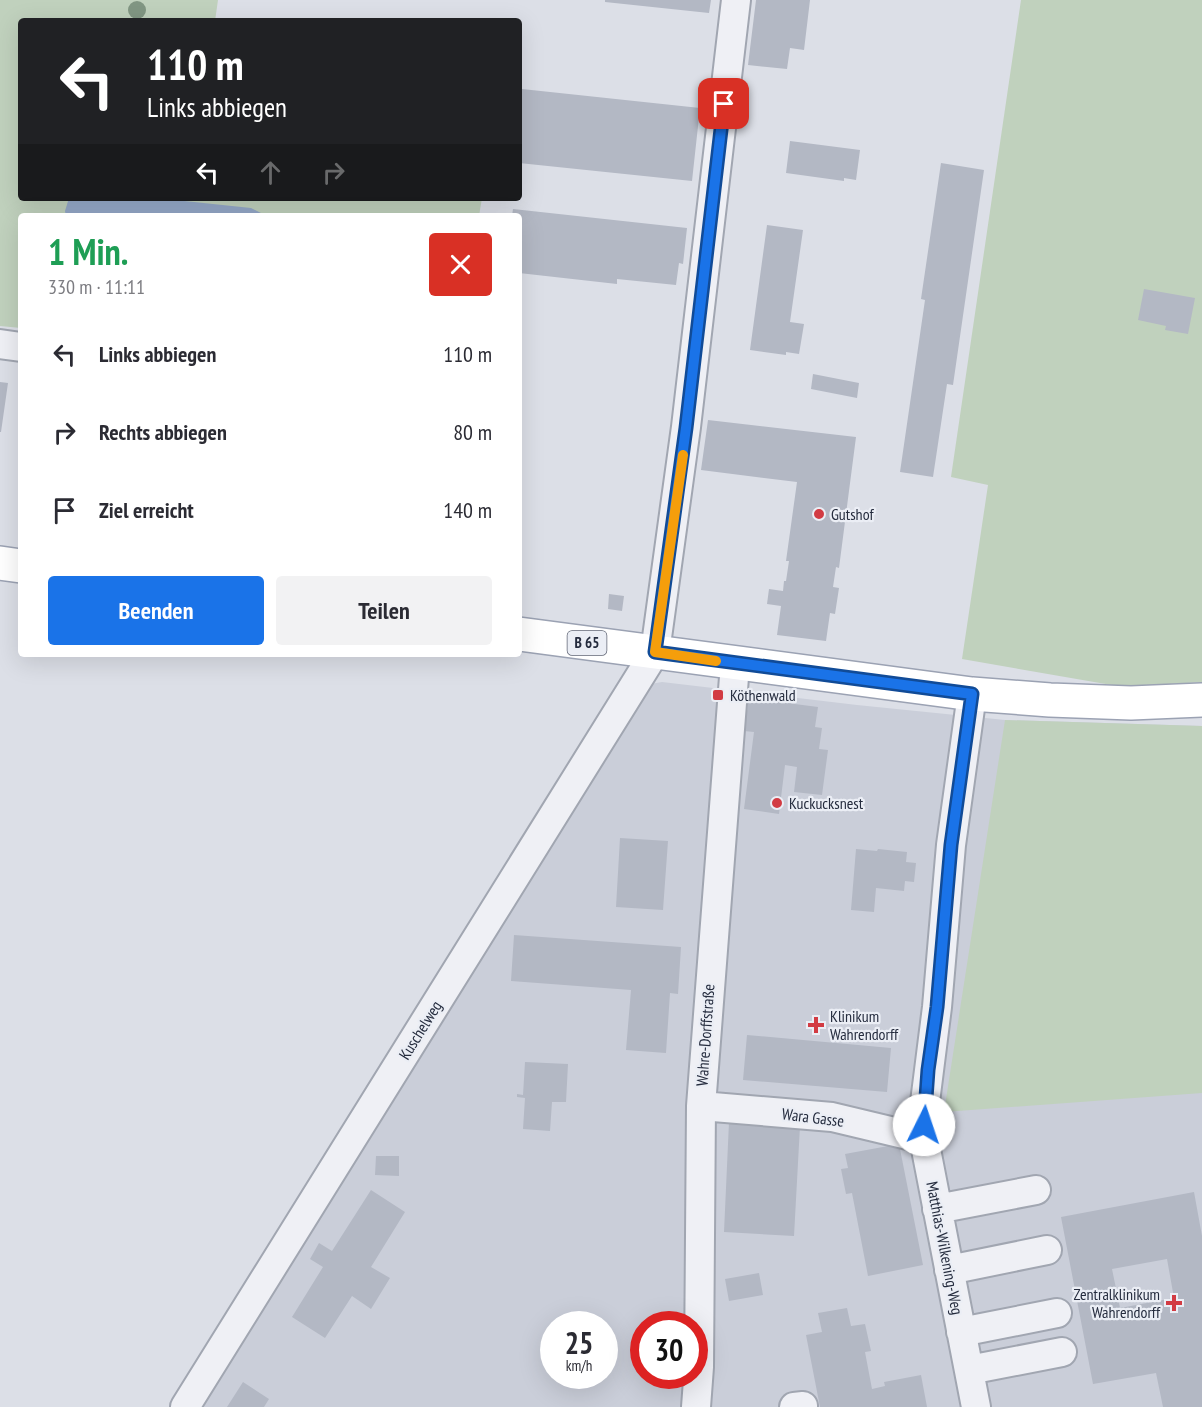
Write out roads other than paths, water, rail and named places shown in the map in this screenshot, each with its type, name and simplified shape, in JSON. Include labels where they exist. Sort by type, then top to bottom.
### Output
[{"type":"main road","points":[[0,563],[18,566]]},
{"type":"main road","name":"B 65","points":[[522,634],[972,694],[1131,703],[1202,700]]},
{"type":"street","points":[[655,652],[686,428],[736,0]]},
{"type":"street","points":[[0,344],[18,347]]},
{"type":"street","name":"Kuschelweg","points":[[185,1407],[655,652]]},
{"type":"street","name":"Wahre-Dorffstraße","points":[[696,1407],[699,1367],[701,1106],[708,990],[735,664]]},
{"type":"street","name":"Matthias-Wilkening-Weg","points":[[972,694],[951,845],[937,1007],[925,1100],[924,1139],[976,1407]]},
{"type":"street","name":"Wara Gasse","points":[[701,1106],[832,1117],[924,1139]]},
{"type":"street","points":[[937,1209],[1036,1190]]},
{"type":"street","points":[[949,1270],[1047,1250]]},
{"type":"street","points":[[961,1332],[1057,1314]]},
{"type":"street","points":[[969,1370],[1062,1352]]},
{"type":"water","points":[[68,201],[184,201],[251,208],[261,213],[65,213]]},
{"type":"place","name":"Gutshof","points":[[819,514]]},
{"type":"place","name":"Köthenwald","points":[[718,695]]},
{"type":"place","name":"Kuckucksnest","points":[[777,803]]},
{"type":"place","name":"Klinikum Wahrendorff","points":[[816,1025]]},
{"type":"place","name":"Zentralklinikum Wahrendorff","points":[[1174,1303]]}]
